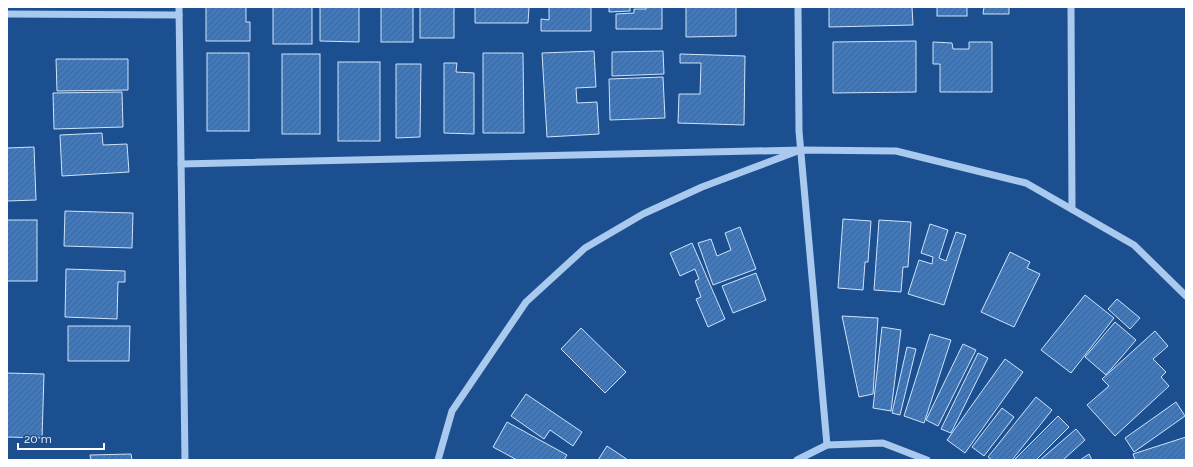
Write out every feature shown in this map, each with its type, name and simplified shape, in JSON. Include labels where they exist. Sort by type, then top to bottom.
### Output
[{"type":"street","points":[[798,7],[799,131],[827,445]]},
{"type":"street","points":[[1071,7],[1072,209]]},
{"type":"street","points":[[7,14],[179,11],[185,460]]},
{"type":"street","points":[[438,460],[452,411],[526,302],[585,248],[643,214],[702,188],[801,150]]},
{"type":"street","points":[[181,164],[801,150],[896,151],[1026,183],[1134,245],[1186,296]]},
{"type":"street","points":[[797,460],[827,445],[883,444],[927,460]]},
{"type":"building","points":[[206,7],[246,7],[246,22],[250,22],[250,41],[206,41]]},
{"type":"building","points":[[273,7],[312,7],[312,44],[273,44]]},
{"type":"building","points":[[320,7],[359,7],[359,42],[320,41]]},
{"type":"building","points":[[381,7],[413,7],[413,42],[381,42]]},
{"type":"building","points":[[420,7],[454,7],[454,38],[420,38]]},
{"type":"building","points":[[475,7],[529,7],[528,23],[475,23]]},
{"type":"building","points":[[549,7],[591,7],[591,31],[541,31],[541,19],[549,20]]},
{"type":"building","points":[[609,7],[630,7],[630,11],[609,12]]},
{"type":"building","points":[[646,7],[662,7],[662,29],[616,29],[616,14],[634,13],[634,9],[646,9]]},
{"type":"building","points":[[686,7],[736,7],[736,36],[686,37]]},
{"type":"building","points":[[829,7],[912,7],[913,25],[829,27]]},
{"type":"building","points":[[937,7],[967,7],[967,16],[937,16]]},
{"type":"building","points":[[984,7],[1009,7],[1009,14],[983,14]]},
{"type":"building","points":[[916,41],[916,92],[833,93],[833,42]]},
{"type":"building","points":[[933,42],[952,43],[953,49],[969,49],[969,42],[992,42],[992,92],[940,92],[940,64],[933,64]]},
{"type":"building","points":[[594,51],[596,87],[576,88],[577,103],[597,102],[599,134],[547,137],[542,53]]},
{"type":"building","points":[[663,51],[664,74],[612,76],[612,52]]},
{"type":"building","points":[[207,53],[249,53],[249,131],[207,131]]},
{"type":"building","points":[[483,53],[523,53],[524,133],[483,133]]},
{"type":"building","points":[[282,54],[320,54],[320,134],[282,134]]},
{"type":"building","points":[[680,54],[745,56],[744,125],[678,123],[679,94],[700,94],[701,63],[680,63]]},
{"type":"building","points":[[56,59],[128,59],[128,90],[57,91]]},
{"type":"building","points":[[338,62],[380,62],[380,141],[338,141]]},
{"type":"building","points":[[444,63],[457,63],[456,72],[474,73],[474,134],[444,133]]},
{"type":"building","points":[[396,64],[421,64],[420,137],[396,138]]},
{"type":"building","points":[[663,77],[665,118],[610,120],[609,79]]},
{"type":"building","points":[[122,92],[123,127],[54,129],[53,93]]},
{"type":"building","points":[[102,133],[103,145],[127,144],[129,172],[62,176],[60,135]]},
{"type":"building","points":[[34,147],[36,200],[7,201],[7,148]]},
{"type":"building","points":[[65,211],[133,213],[132,248],[64,246]]},
{"type":"building","points":[[843,219],[871,221],[868,262],[865,262],[863,290],[838,288]]},
{"type":"building","points":[[7,220],[37,220],[37,281],[7,281]]},
{"type":"building","points":[[879,220],[911,222],[908,267],[903,267],[901,292],[874,290]]},
{"type":"building","points":[[930,224],[948,230],[939,258],[946,261],[956,232],[966,235],[944,305],[908,294],[919,260],[932,264],[933,257],[921,253]]},
{"type":"building","points":[[740,227],[756,269],[713,285],[698,243],[711,239],[717,256],[731,250],[725,233]]},
{"type":"building","points":[[692,243],[725,319],[708,327],[696,299],[701,297],[695,281],[699,279],[695,269],[680,276],[670,253]]},
{"type":"building","points":[[1010,252],[1030,262],[1027,268],[1040,274],[1014,327],[981,312]]},
{"type":"building","points":[[66,269],[125,271],[125,282],[118,282],[117,319],[65,317]]},
{"type":"building","points":[[756,273],[766,300],[733,313],[722,286]]},
{"type":"building","points":[[1085,295],[1114,318],[1071,373],[1041,350]]},
{"type":"building","points":[[1117,299],[1140,318],[1130,329],[1108,309]]},
{"type":"building","points":[[842,316],[878,318],[873,394],[859,397]]},
{"type":"building","points":[[1115,322],[1136,340],[1106,375],[1085,357]]},
{"type":"building","points":[[68,326],[130,326],[129,361],[68,361]]},
{"type":"building","points":[[882,327],[901,330],[891,411],[873,408]]},
{"type":"building","points":[[581,328],[626,372],[605,393],[561,349]]},
{"type":"building","points":[[1155,331],[1168,346],[1153,359],[1166,372],[1161,377],[1169,386],[1115,436],[1087,405],[1109,386],[1102,379]]},
{"type":"building","points":[[930,334],[951,340],[924,423],[904,416]]},
{"type":"building","points":[[963,344],[976,350],[938,426],[926,420]]},
{"type":"building","points":[[907,347],[916,349],[900,415],[892,413]]},
{"type":"building","points":[[978,353],[988,358],[951,433],[941,429]]},
{"type":"building","points":[[1005,359],[1023,372],[965,453],[947,440]]},
{"type":"building","points":[[7,373],[44,374],[42,438],[7,437]]},
{"type":"building","points":[[526,394],[582,432],[573,446],[550,430],[544,439],[511,416]]},
{"type":"building","points":[[1036,397],[1052,410],[1012,460],[992,460],[988,457]]},
{"type":"building","points":[[1176,402],[1185,416],[1134,452],[1125,438]]},
{"type":"building","points":[[1002,408],[1014,417],[984,456],[972,447]]},
{"type":"building","points":[[1058,416],[1069,427],[1036,460],[1014,460]]},
{"type":"building","points":[[507,422],[567,455],[564,460],[517,460],[493,447]]},
{"type":"building","points":[[1076,429],[1085,440],[1063,460],[1040,460]]},
{"type":"building","points":[[1186,437],[1186,460],[1135,460],[1133,454]]},
{"type":"building","points":[[607,446],[628,460],[598,460]]},
{"type":"building","points":[[131,454],[132,460],[91,460],[90,455]]},
{"type":"building","points":[[1089,454],[1092,460],[1080,460]]}]
